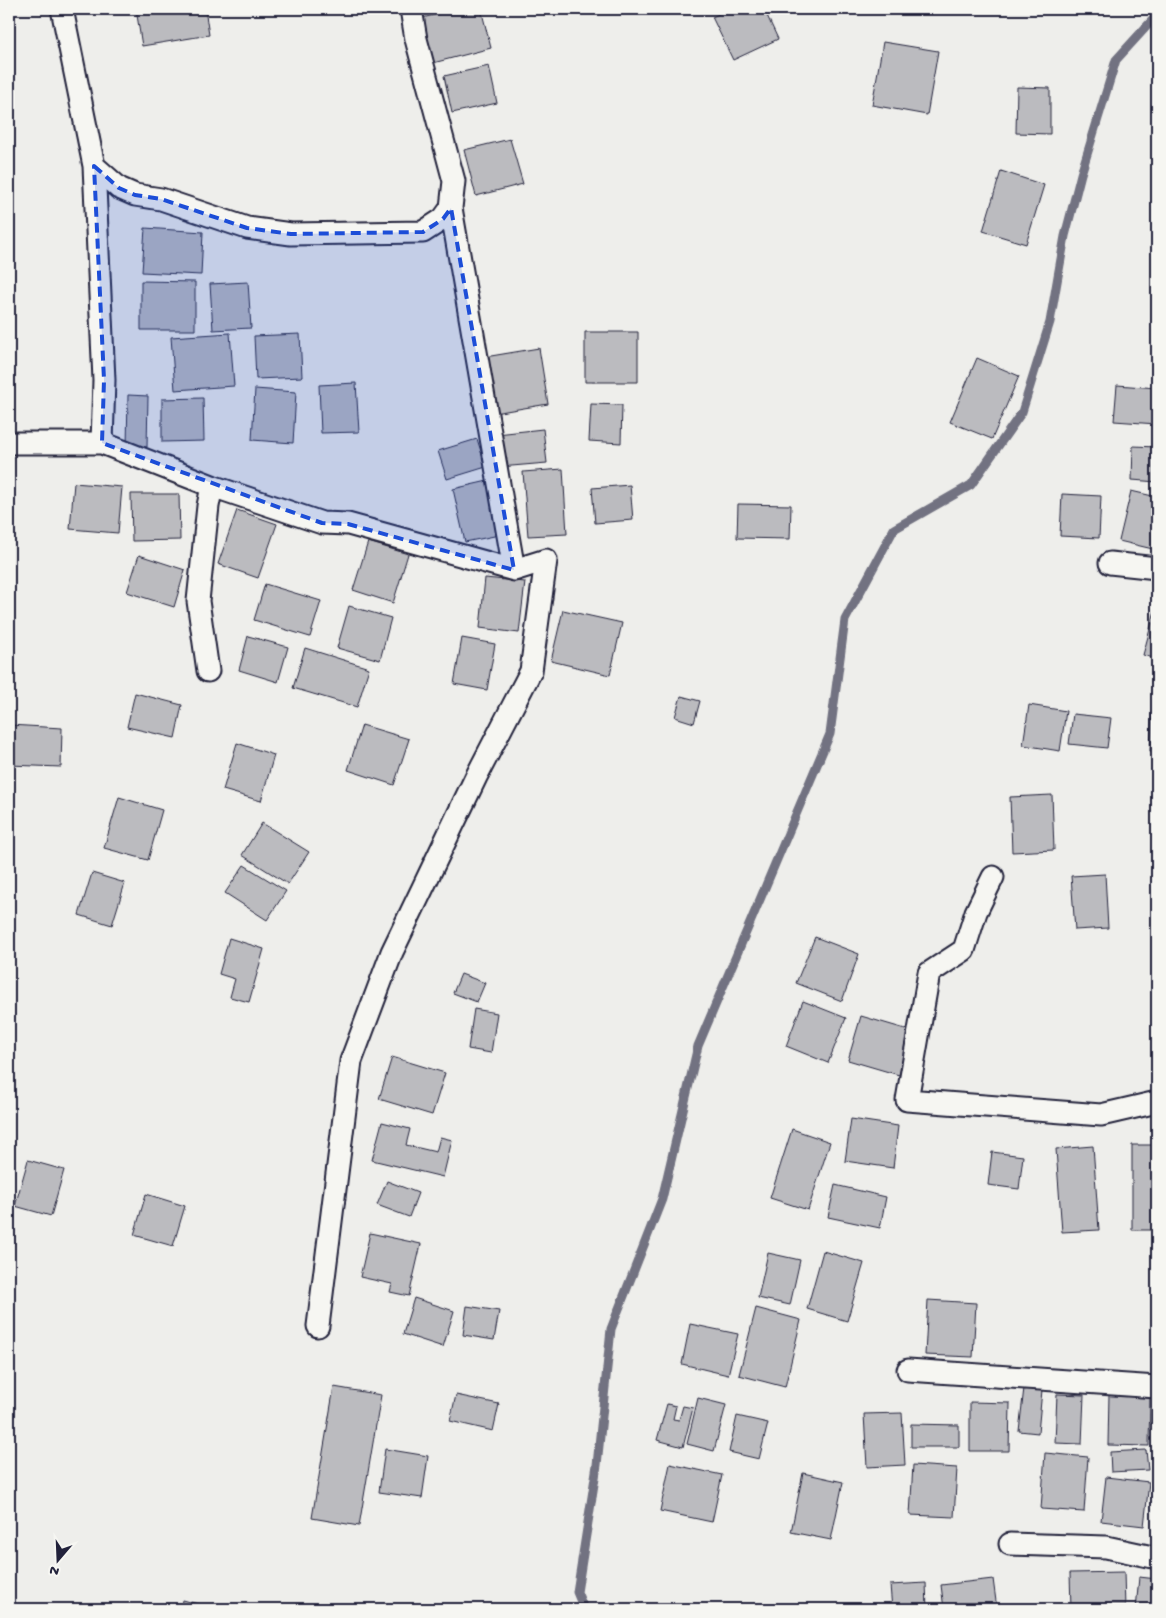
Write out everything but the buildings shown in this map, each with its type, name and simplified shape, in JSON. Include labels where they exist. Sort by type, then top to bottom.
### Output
[{"type":"street","points":[[62,9],[94,166],[104,380],[102,442]]},
{"type":"street","points":[[411,9],[416,39],[454,181],[450,208],[514,570]]},
{"type":"street","points":[[94,166],[120,188],[135,195],[162,199],[247,228],[291,234],[423,232],[443,219],[450,208]]},
{"type":"street","points":[[9,443],[102,442],[212,486],[322,523],[348,524],[514,570],[546,560],[531,671],[476,777],[392,952],[351,1061],[318,1326]]},
{"type":"street","points":[[208,671],[198,601],[208,506],[212,486]]},
{"type":"street","points":[[1110,563],[1157,568]]},
{"type":"street","points":[[993,877],[976,912],[964,950],[929,973],[907,1100],[1101,1115],[1157,1102]]},
{"type":"street","points":[[908,1370],[1157,1387]]},
{"type":"street","points":[[1010,1544],[1106,1547],[1157,1558]]},
{"type":"highlighted area","points":[[94,166],[119,188],[135,195],[161,199],[247,228],[291,234],[423,232],[443,219],[451,208],[514,570],[348,524],[322,523],[102,443],[104,380]]},
{"type":"waterway","points":[[584,1609],[577,1592],[597,1465],[611,1329],[662,1199],[698,1046],[830,734],[845,620],[894,529],[971,485],[1022,412],[1050,322],[1065,236],[1081,174],[1116,60],[1157,15]]}]
